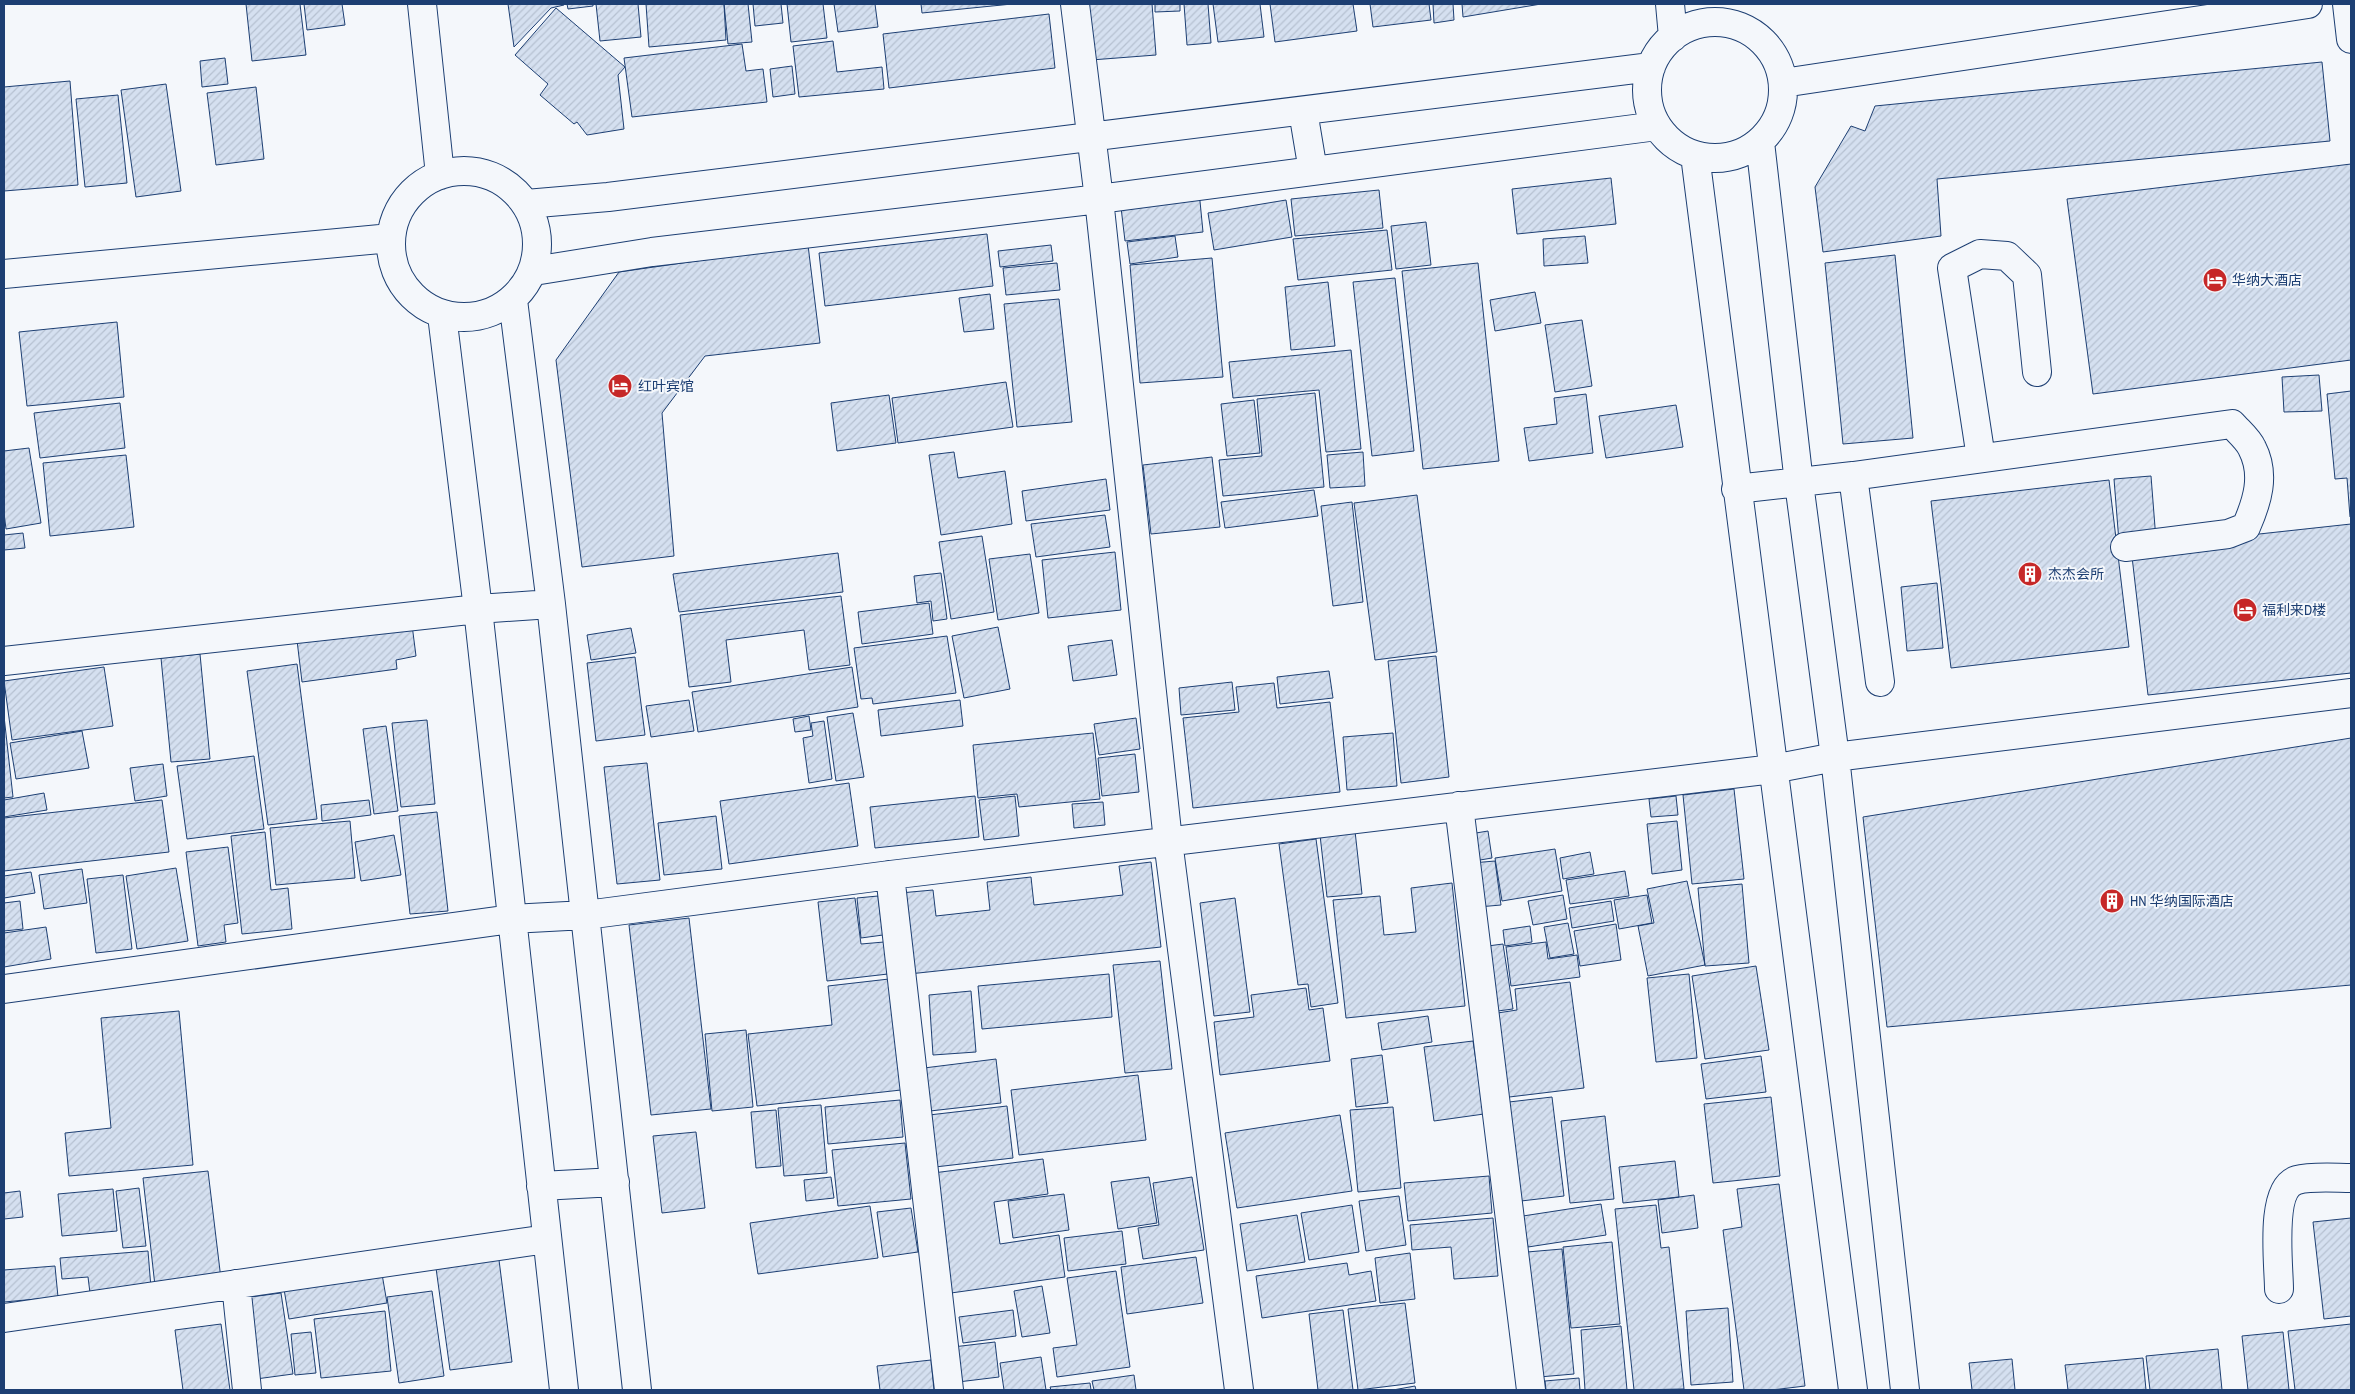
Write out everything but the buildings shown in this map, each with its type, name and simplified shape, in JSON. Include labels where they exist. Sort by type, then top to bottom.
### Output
[{"type":"street","points":[[422,4],[440,175]]},
{"type":"street","points":[[1075,4],[1099,199],[1168,841],[1239,1390]]},
{"type":"street","points":[[1670,4],[1673,37]]},
{"type":"street","points":[[1783,83],[2308,4]]},
{"type":"street","points":[[2347,4],[2351,39]]},
{"type":"street","points":[[1741,16],[1777,60],[1783,83],[1783,102],[1775,124],[1760,142],[1739,154],[1716,158],[1695,155],[1673,144],[1657,126],[1648,104],[1648,80],[1651,67],[1657,54],[1673,37],[1700,24],[1741,16]]},
{"type":"street","points":[[526,204],[618,195],[1092,138],[1651,67]]},
{"type":"street","points":[[1303,111],[1313,171]]},
{"type":"street","points":[[534,271],[662,251],[1099,199],[1657,126]]},
{"type":"street","points":[[1760,142],[1799,483],[1835,757],[1905,1390]]},
{"type":"street","points":[[1695,155],[1736,489],[1853,1390]]},
{"type":"street","points":[[464,170],[488,175],[509,186],[526,204],[535,225],[538,248],[534,271],[513,300],[491,313],[468,318],[442,315],[424,307],[409,293],[398,277],[392,258],[391,238],[395,217],[406,199],[422,184],[440,175],[464,170]]},
{"type":"street","points":[[4,274],[391,238]]},
{"type":"street","points":[[1981,458],[1952,268],[1980,254],[2007,256],[2026,275],[2037,372]]},
{"type":"street","points":[[513,300],[551,604],[637,1390]]},
{"type":"street","points":[[442,315],[478,609],[564,1390]]},
{"type":"street","points":[[1736,489],[1853,476],[2232,424],[2252,447],[2260,478],[2255,505],[2246,527],[2228,534],[2125,547]]},
{"type":"street","points":[[1853,476],[1880,682]]},
{"type":"street","points":[[4,661],[478,609],[551,604]]},
{"type":"street","points":[[4,989],[511,918],[586,916],[890,874],[1773,769],[1835,757],[2351,693]]},
{"type":"street","points":[[1459,806],[1531,1390]]},
{"type":"street","points":[[890,874],[949,1390]]},
{"type":"street","points":[[2279,1289],[2278,1207],[2285,1189],[2296,1180],[2351,1178]]},
{"type":"street","points":[[541,1186],[615,1182]]},
{"type":"street","points":[[4,1318],[547,1239]]},
{"type":"street","points":[[236,1284],[248,1390]]},
{"type":"place","name":"华纳大酒店","points":[[2215,280]]},
{"type":"place","name":"红叶宾馆","points":[[620,386]]},
{"type":"place","name":"杰杰会所","points":[[2030,574]]},
{"type":"place","name":"福利来D楼","points":[[2245,610]]},
{"type":"place","name":"HN 华纳国际酒店","points":[[2112,901]]}]
